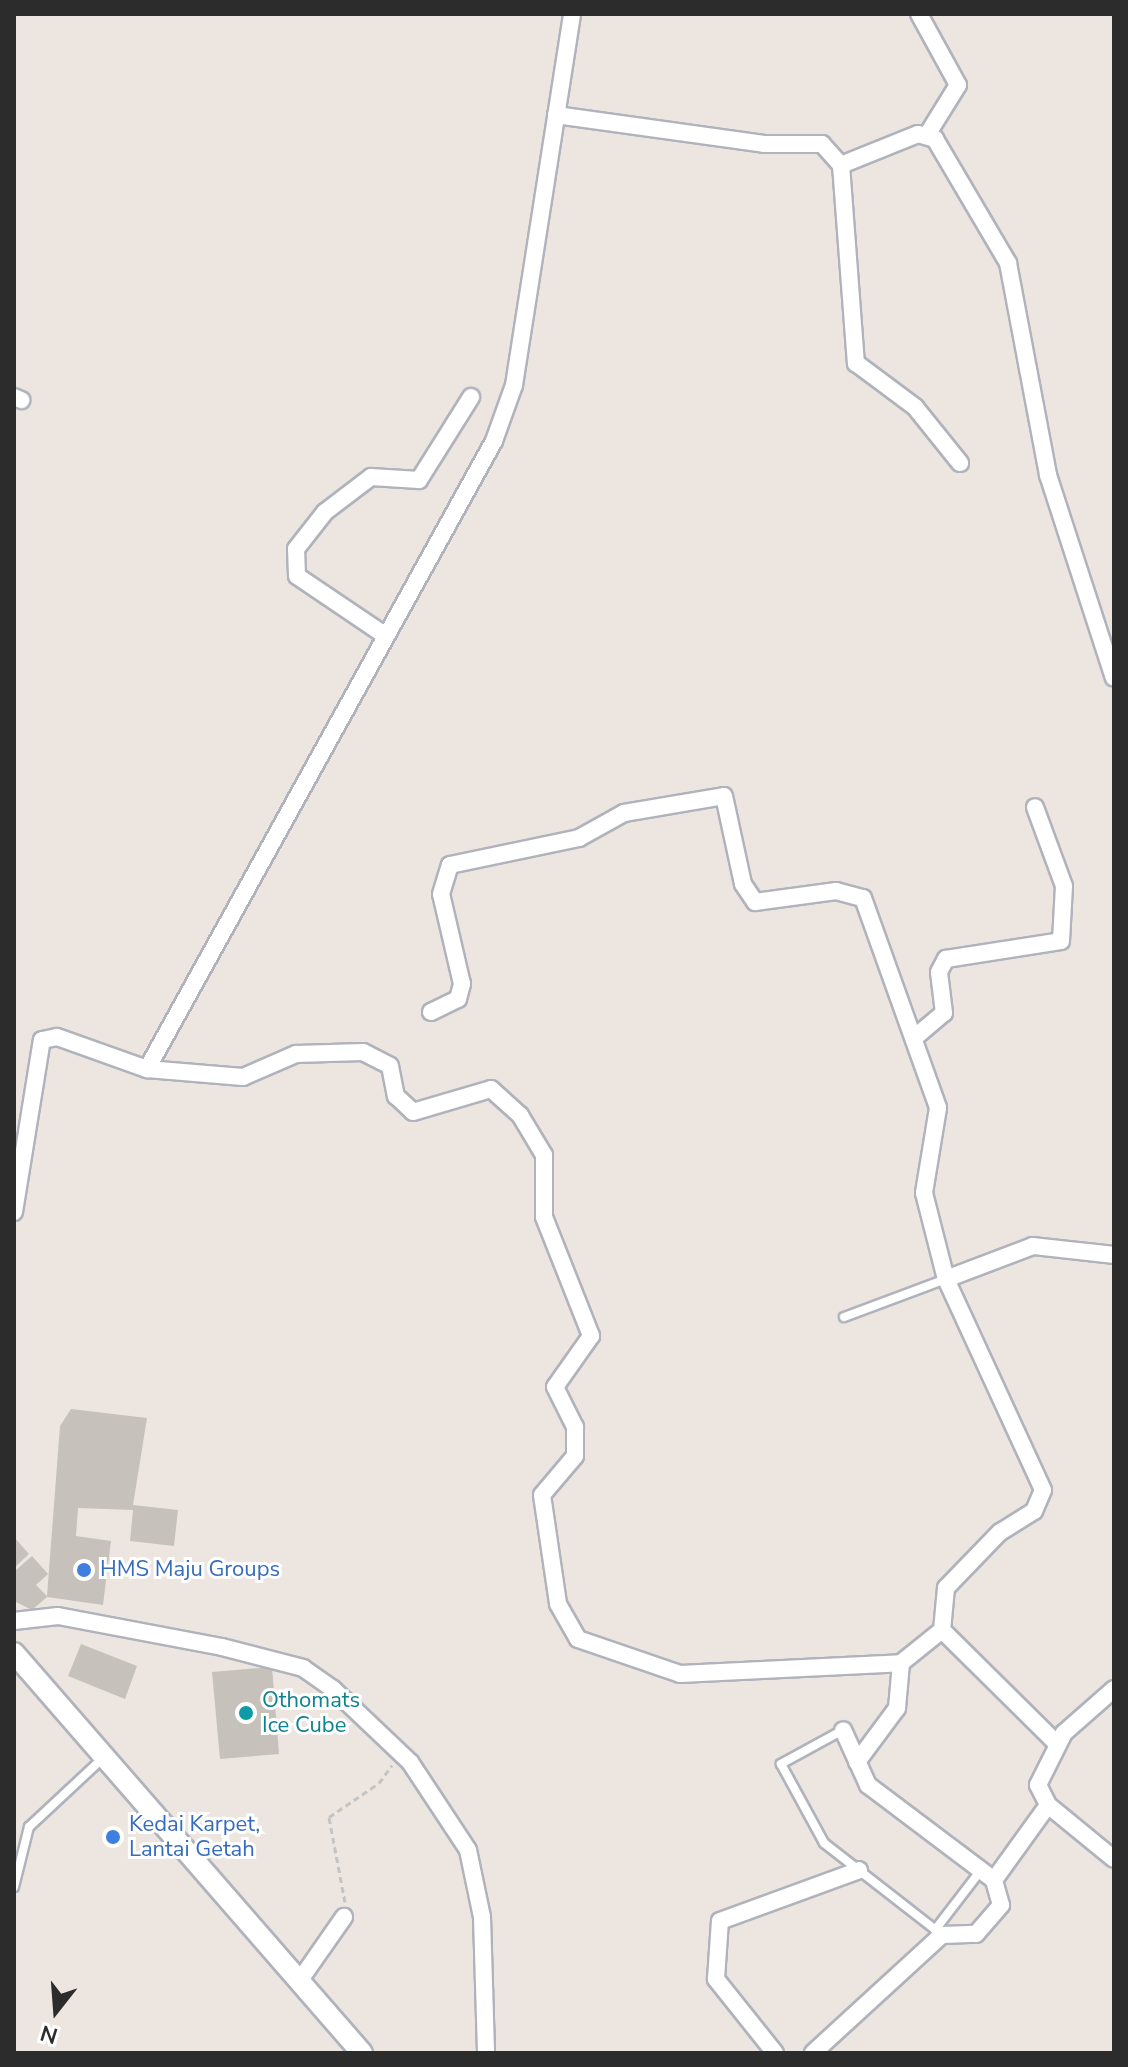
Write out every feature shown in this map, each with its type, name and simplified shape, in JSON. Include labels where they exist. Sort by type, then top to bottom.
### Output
[{"type":"street","points":[[147,1069],[506,414],[572,14]]},
{"type":"street","points":[[841,165],[927,135],[958,85],[919,14]]},
{"type":"street","points":[[556,115],[764,144],[822,144],[841,165],[856,363],[915,407],[960,463]]},
{"type":"street","points":[[927,135],[982,210],[1008,263],[1048,475],[1114,678]]},
{"type":"street","points":[[386,636],[297,576],[296,549],[325,512],[371,477],[419,480],[471,397]]},
{"type":"street","points":[[14,1212],[18,1158],[42,1040],[57,1037],[147,1069],[243,1077],[296,1054],[363,1052],[390,1066],[396,1096],[413,1112],[478,1091],[504,1096],[544,1155],[544,1217],[591,1336],[555,1387],[575,1427],[575,1456],[542,1495],[567,1626],[596,1651],[666,1673],[901,1663],[942,1630],[946,1588],[1000,1532],[1034,1511],[1043,1490],[946,1279],[924,1193],[938,1108],[863,898],[836,891],[755,902],[743,884],[731,807],[717,795],[624,813],[566,842],[450,865],[441,894],[462,984],[450,1006],[431,1012]]},
{"type":"street","points":[[914,1038],[944,1013],[939,966],[946,959],[1061,941],[1064,886],[1035,807]]},
{"type":"street","points":[[946,1279],[1033,1246],[1114,1255]]},
{"type":"street","points":[[14,1621],[58,1616],[303,1668],[401,1753],[473,1863],[486,2053]]},
{"type":"street","points":[[942,1630],[1057,1744]]},
{"type":"street","points":[[14,1653],[362,2053]]},
{"type":"street","points":[[857,1762],[897,1708],[901,1663]]},
{"type":"street","points":[[1114,1689],[1057,1744],[1038,1785],[1048,1805],[1114,1859]]},
{"type":"street","points":[[813,2053],[939,1932],[976,1934],[991,1923],[1001,1905],[987,1875],[881,1797],[857,1762],[843,1730]]},
{"type":"street","points":[[987,1875],[1048,1805]]},
{"type":"street","points":[[775,2053],[716,1979],[720,1921],[859,1870]]},
{"type":"street","points":[[300,1980],[344,1917]]},
{"type":"lane","points":[[844,1317],[946,1279]]},
{"type":"lane","points":[[843,1730],[781,1764],[824,1843],[939,1932],[987,1875]]},
{"type":"lane","points":[[14,1887],[29,1827],[105,1756]]},
{"type":"path","points":[[344,1917],[341,1855],[327,1831],[329,1817],[379,1783],[401,1753]]},
{"type":"building","points":[[71,1409],[147,1418],[133,1505],[178,1510],[174,1546],[130,1541],[133,1510],[78,1508],[76,1536],[111,1541],[103,1605],[47,1597],[32,1610],[14,1601],[14,1572],[32,1556],[48,1574],[36,1585],[47,1596],[60,1426]]},
{"type":"building","points":[[14,1537],[29,1554],[14,1568]]},
{"type":"building","points":[[81,1644],[137,1666],[125,1699],[68,1676]]},
{"type":"building","name":"Othomats Ice Cube","points":[[272,1667],[279,1754],[220,1759],[212,1672]]},
{"type":"place","name":"HMS Maju Groups","points":[[84,1570]]},
{"type":"place","name":"Othomats Ice Cube","points":[[246,1713]]},
{"type":"place","name":"Kedai Karpet, Lantai Getah","points":[[113,1837]]}]
